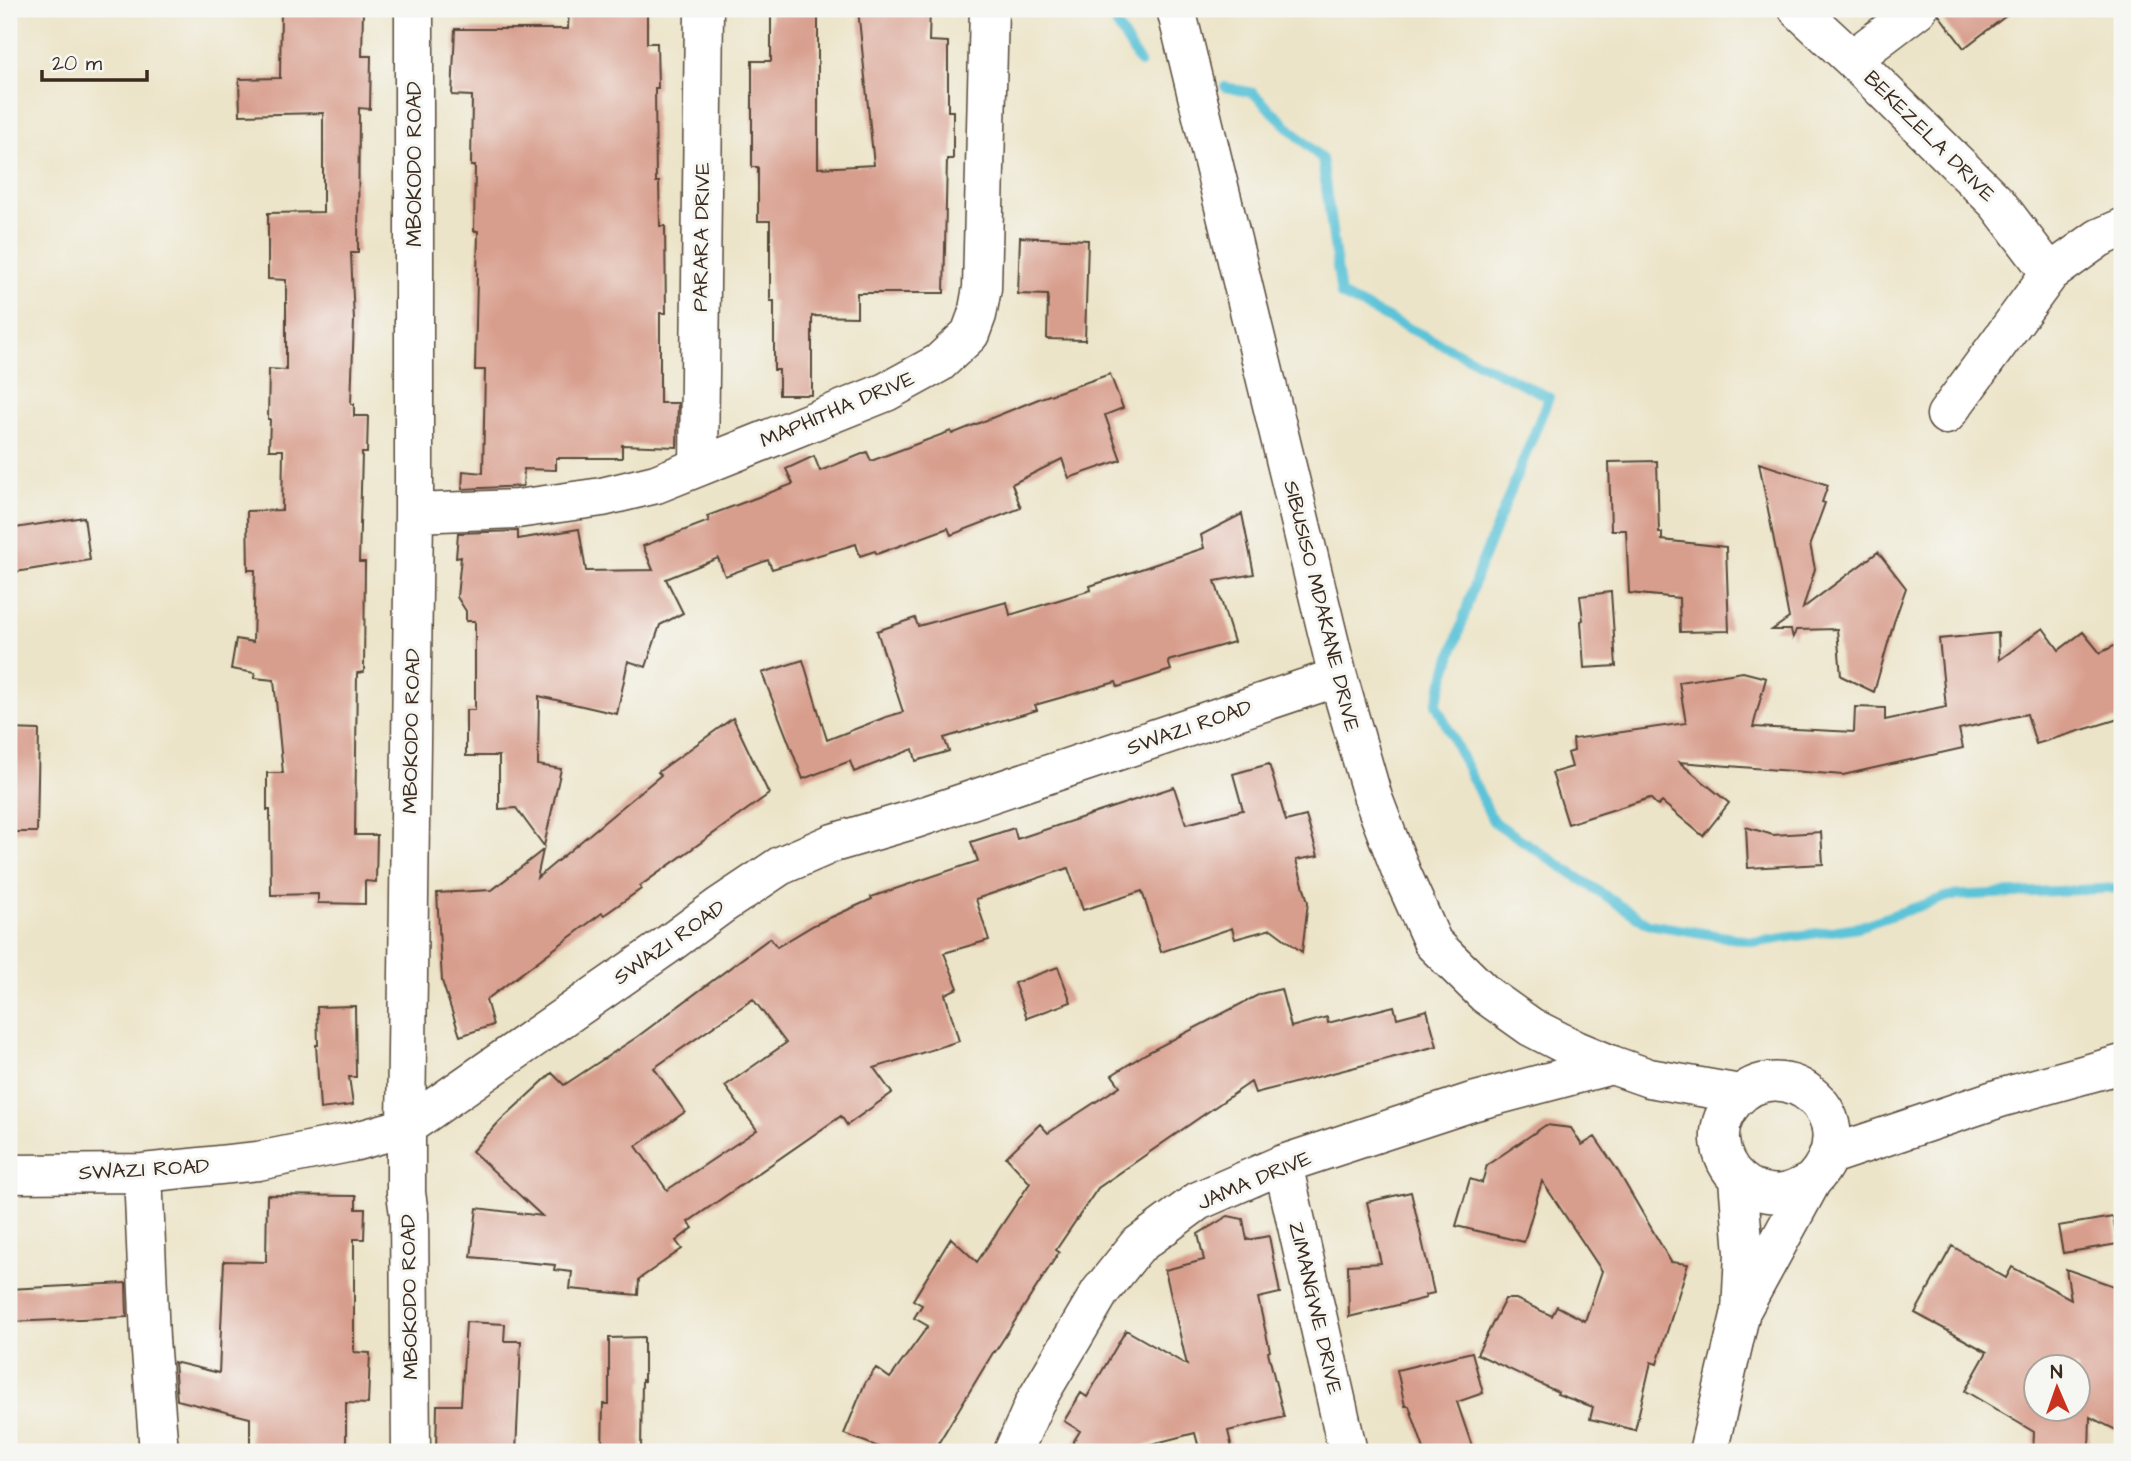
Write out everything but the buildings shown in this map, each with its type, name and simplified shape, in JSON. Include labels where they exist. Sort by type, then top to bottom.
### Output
[{"type":"street","name":"MBOKODO ROAD","points":[[411,1452],[406,1127],[414,513],[414,9]]},
{"type":"street","name":"PARARA DRIVE","points":[[699,466],[704,9]]},
{"type":"street","name":"MAPHITHA DRIVE","points":[[414,513],[517,509],[602,497],[656,484],[886,392],[939,363],[970,334],[977,316],[982,288],[989,9]]},
{"type":"street","name":"SIBUSISO MDAKANE DRIVE","points":[[1176,9],[1338,677],[1373,798],[1402,874],[1433,943],[1486,995],[1531,1027],[1612,1065],[1649,1078],[1740,1094]]},
{"type":"street","name":"BEKEZELA DRIVE","points":[[1798,9],[1997,203],[2050,273]]},
{"type":"street","points":[[1852,59],[1918,9]]},
{"type":"street","points":[[1946,415],[2050,273],[2099,238],[2122,228]]},
{"type":"street","name":"SWAZI ROAD","points":[[9,1174],[144,1173],[258,1161],[353,1142],[406,1127],[780,866],[833,843],[915,819],[1338,677]]},
{"type":"street","points":[[1824,1109],[1903,1118],[2000,1098],[2122,1064]]},
{"type":"street","name":"JAMA DRIVE","points":[[1013,1452],[1035,1402],[1094,1303],[1137,1246],[1198,1201],[1283,1164],[1472,1102],[1612,1065]]},
{"type":"street","name":"SIBUSISO MDAKANE DRIVE","points":[[1649,1078],[1720,1136]]},
{"type":"street","points":[[1741,1311],[1821,1168],[1832,1139],[1830,1123],[1824,1109],[1814,1096],[1801,1087],[1769,1082],[1740,1094],[1723,1121],[1721,1152],[1738,1179],[1751,1188],[1767,1193],[1798,1189],[1821,1168],[2000,1098]]},
{"type":"street","name":"ZIMANGWE DRIVE","points":[[1283,1164],[1348,1452]]},
{"type":"street","points":[[144,1173],[150,1339],[159,1452]]},
{"type":"street","points":[[1708,1452],[1741,1311],[1744,1252],[1738,1179]]},
{"type":"waterway","points":[[1107,9],[1140,63]]},
{"type":"waterway","points":[[1225,87],[1253,93],[1322,159],[1341,295],[1549,397],[1479,569],[1436,704],[1493,821],[1648,924],[1757,942],[1858,927],[1949,896],[2122,888]]}]
